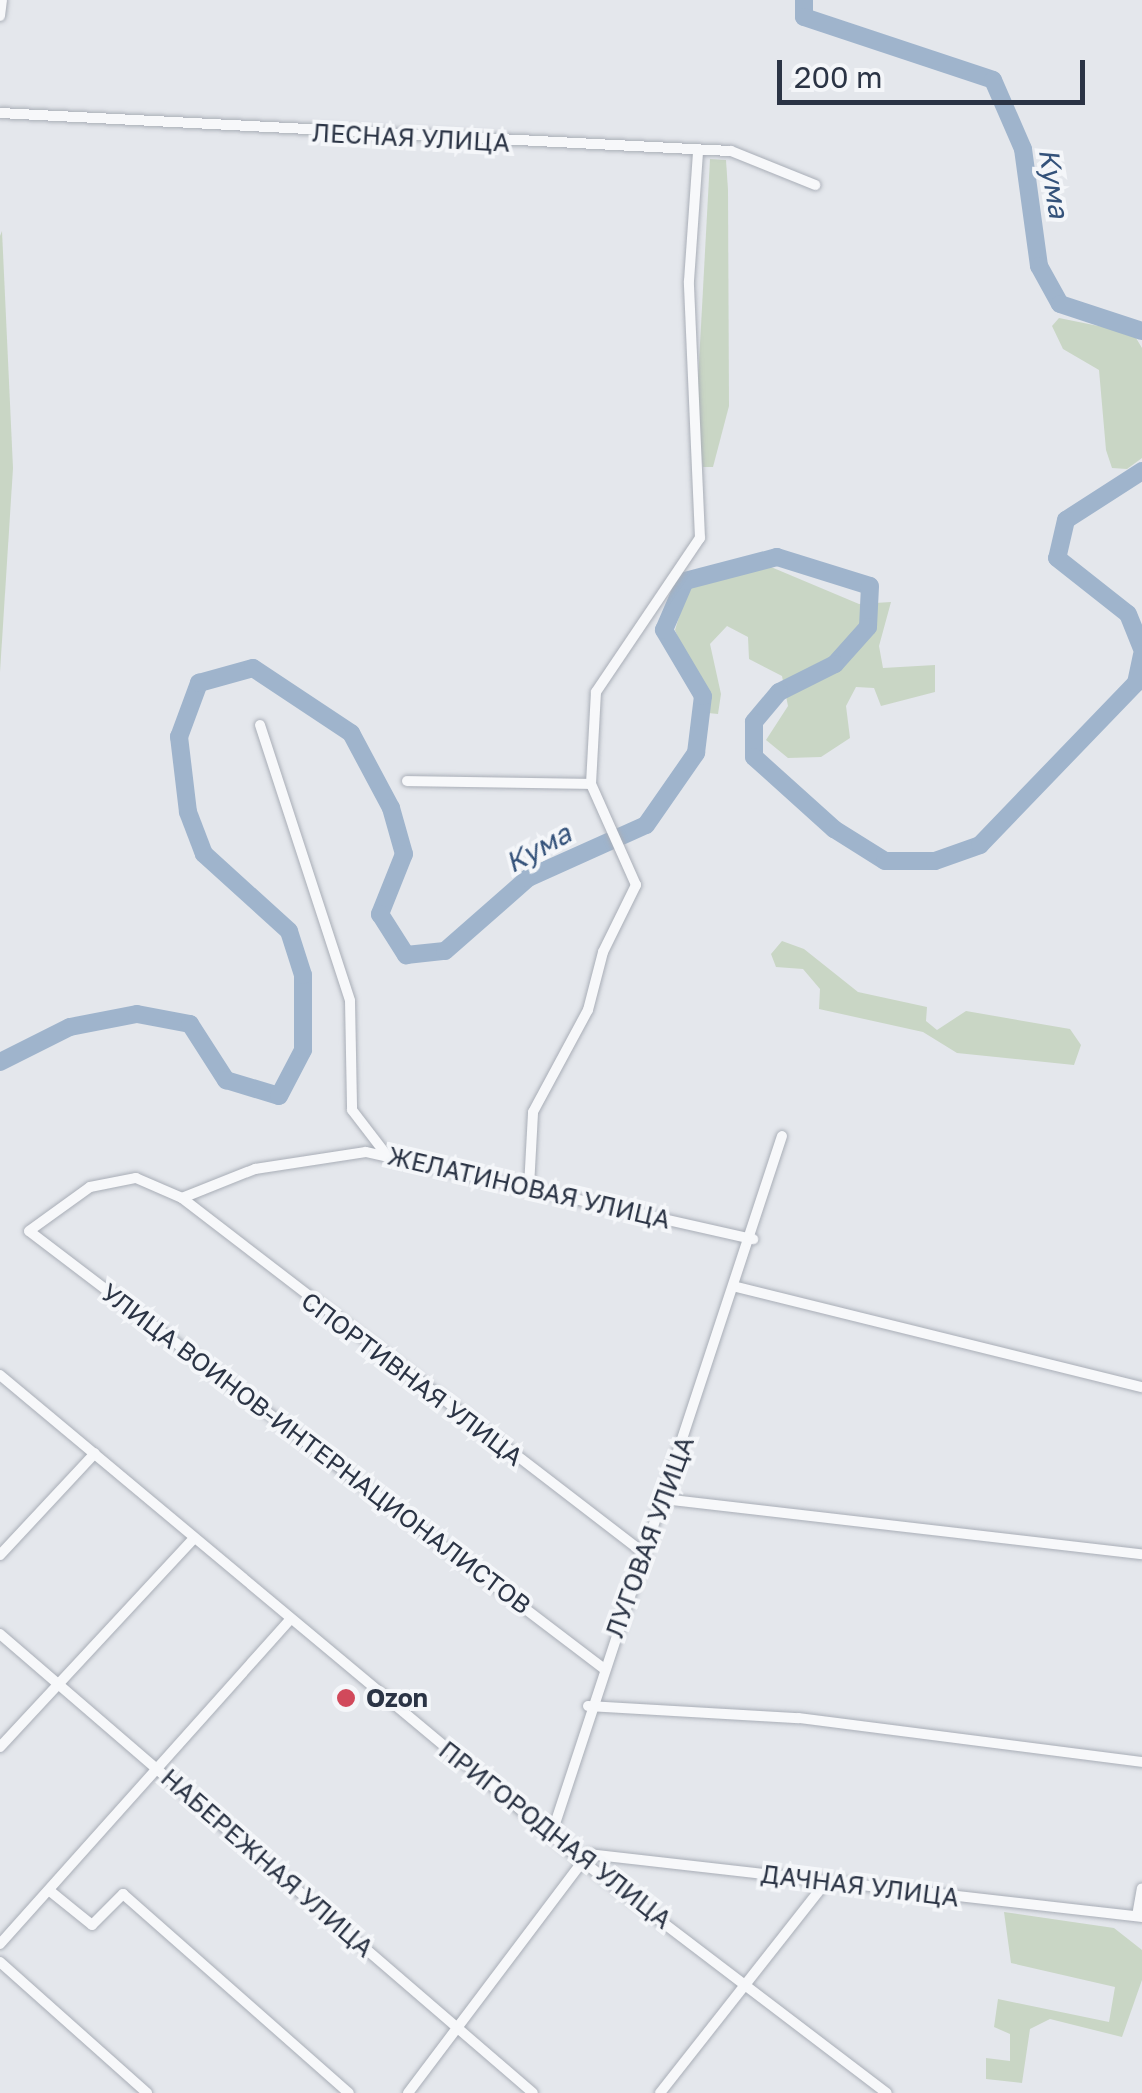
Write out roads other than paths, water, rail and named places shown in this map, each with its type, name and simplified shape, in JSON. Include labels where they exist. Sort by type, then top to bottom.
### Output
[{"type":"street","points":[[0,16],[2,0]]},
{"type":"street","name":"ЛЕСНАЯ УЛИЦА","points":[[0,113],[730,151],[815,186]]},
{"type":"street","points":[[528,1187],[533,1112],[588,1010],[603,952],[636,886],[591,784],[596,692],[700,538],[689,280],[698,151]]},
{"type":"street","points":[[260,725],[350,1001],[352,1110],[390,1156]]},
{"type":"street","points":[[407,781],[591,784]]},
{"type":"street","name":"ЛУГОВАЯ УЛИЦА","points":[[550,1836],[588,1706],[738,1288],[782,1136]]},
{"type":"street","name":"ЖЕЛАТИНОВАЯ УЛИЦА","points":[[182,1198],[255,1170],[366,1152],[753,1239]]},
{"type":"street","name":"УЛИЦА ВОИНОВ-ИНТЕРНАЦИОНАЛИСТОВ","points":[[182,1198],[136,1178],[90,1187],[29,1231],[602,1668]]},
{"type":"street","name":"СПОРТИВНАЯ УЛИЦА","points":[[182,1198],[645,1554]]},
{"type":"street","points":[[738,1288],[1142,1387]]},
{"type":"street","name":"ПРИГОРОДНАЯ УЛИЦА","points":[[0,1375],[289,1621],[582,1862],[743,1980],[887,2093]]},
{"type":"street","points":[[0,1555],[95,1453]]},
{"type":"street","points":[[664,1498],[1142,1554]]},
{"type":"street","points":[[0,1748],[194,1538]]},
{"type":"street","points":[[0,1944],[289,1621]]},
{"type":"street","name":"НАБЕРЕЖНАЯ УЛИЦА","points":[[0,1634],[533,2093]]},
{"type":"street","points":[[588,1706],[799,1718],[1142,1762]]},
{"type":"street","name":"ДАЧНАЯ УЛИЦА","points":[[582,1862],[588,1854],[1139,1917]]},
{"type":"street","points":[[408,2093],[582,1862]]},
{"type":"street","points":[[660,2093],[743,1980],[826,1882]]},
{"type":"street","points":[[1139,1917],[1142,1888]]},
{"type":"street","points":[[50,1891],[92,1925],[123,1894],[349,2093]]},
{"type":"street","points":[[0,1962],[147,2093]]},
{"type":"waterway","name":"Кума","points":[[804,0],[804,17],[993,80],[1023,149],[1039,266],[1060,304],[1142,331]]},
{"type":"waterway","name":"Кума","points":[[1142,471],[1066,520],[1057,558],[1128,614],[1142,648]]},
{"type":"waterway","name":"Кума","points":[[0,1062],[70,1027],[137,1014],[190,1024],[226,1080],[279,1096],[303,1050],[303,975],[289,931],[204,854],[188,812],[179,737],[199,683],[253,668],[351,733],[391,808],[404,854],[380,914],[406,955],[445,951],[528,878],[646,825],[696,753],[703,696],[664,630],[685,581],[777,557],[870,586],[868,627],[835,664],[779,692],[754,722],[754,757],[834,829],[885,861],[935,861],[980,845],[1136,683],[1142,655]]},
{"type":"place","name":"Ozon","points":[[346,1698]]}]
